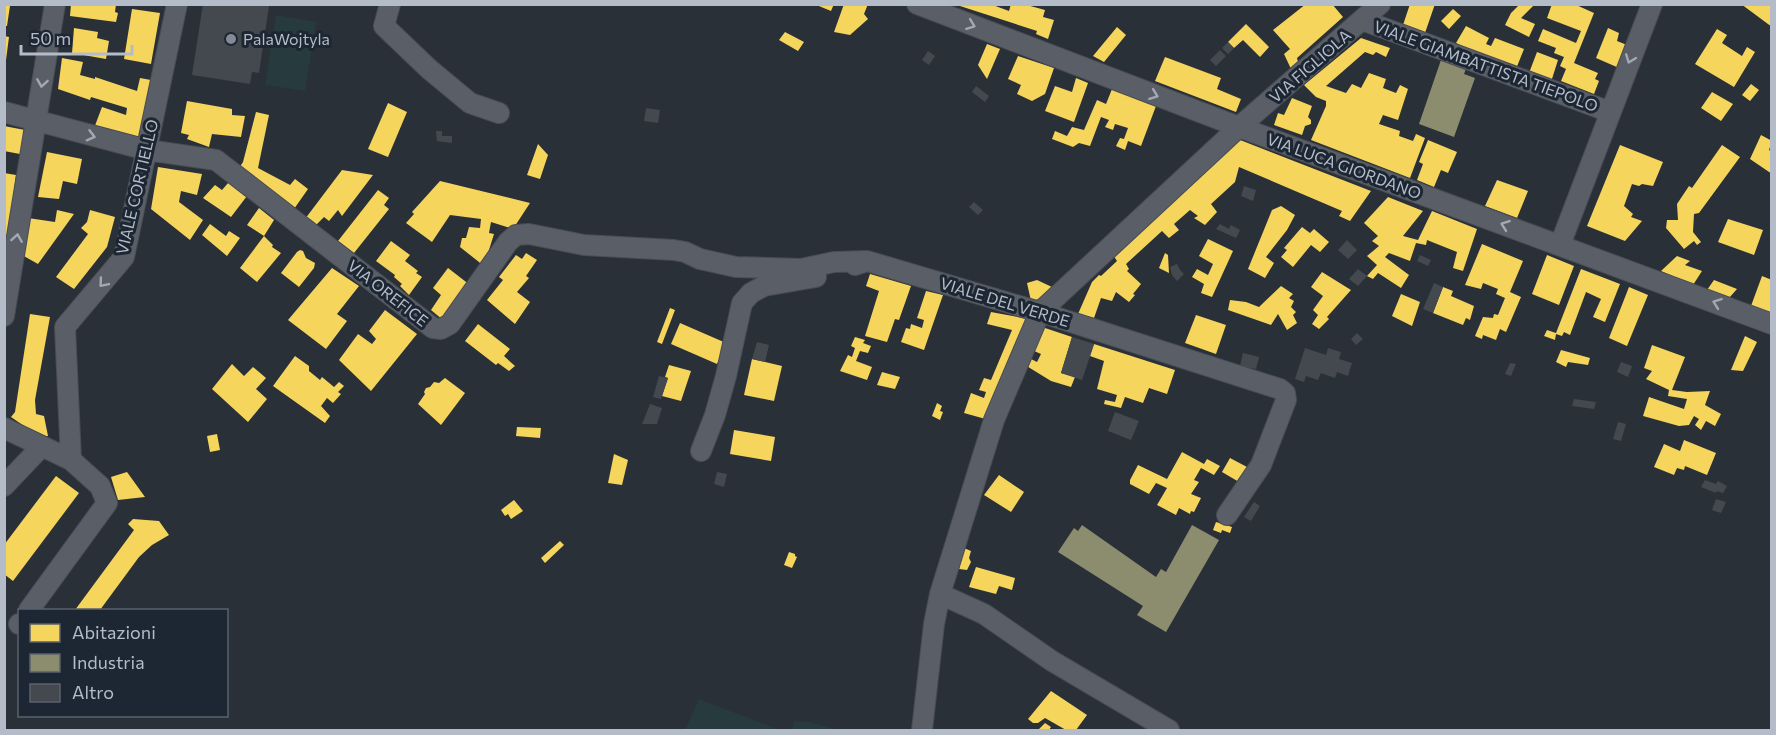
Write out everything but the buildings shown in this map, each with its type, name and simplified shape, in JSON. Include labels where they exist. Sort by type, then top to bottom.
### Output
[{"type":"street","name":"VIALE CORTIELLO","points":[[72,460],[65,327],[124,257],[177,4]]},
{"type":"street","points":[[390,4],[384,26],[429,69],[470,103],[499,113]]},
{"type":"street","name":"VIA LUCA GIORDANO","points":[[917,4],[1239,127],[1772,324]]},
{"type":"street","name":"VIA FIGLIOLA","points":[[1040,312],[1239,127],[1380,4]]},
{"type":"street","points":[[1560,245],[1652,4]]},
{"type":"street","points":[[4,316],[36,121],[50,5]]},
{"type":"street","name":"VIALE GIAMBATTISTA TIEPOLO","points":[[1362,20],[1610,112]]},
{"type":"street","name":"VIA OREFICE","points":[[4,112],[147,150],[216,160],[433,328],[441,329],[450,324],[508,242],[516,235],[529,234],[584,245],[674,250],[700,259],[736,267],[801,269],[834,262],[867,261]]},
{"type":"street","points":[[701,451],[715,415],[726,376],[742,303],[751,293],[764,286],[830,275],[867,261]]},
{"type":"street","name":"VIALE DEL VERDE","points":[[867,261],[1040,312],[1280,389],[1285,393],[1286,400],[1261,465],[1227,515]]},
{"type":"street","points":[[922,730],[934,624],[940,594],[994,420],[1040,312]]},
{"type":"street","points":[[4,428],[72,460],[100,486],[106,503],[30,609]]},
{"type":"street","points":[[4,486],[42,446]]},
{"type":"street","points":[[940,594],[984,614],[1052,661],[1169,730]]},
{"type":"green space","points":[[276,15],[316,22],[305,91],[265,85]]},
{"type":"green space","points":[[699,699],[777,729],[777,730],[685,730]]},
{"type":"green space","points":[[794,721],[810,722],[838,730],[792,730]]},
{"type":"place","name":"PalaWojtyla","points":[[231,39]]}]
